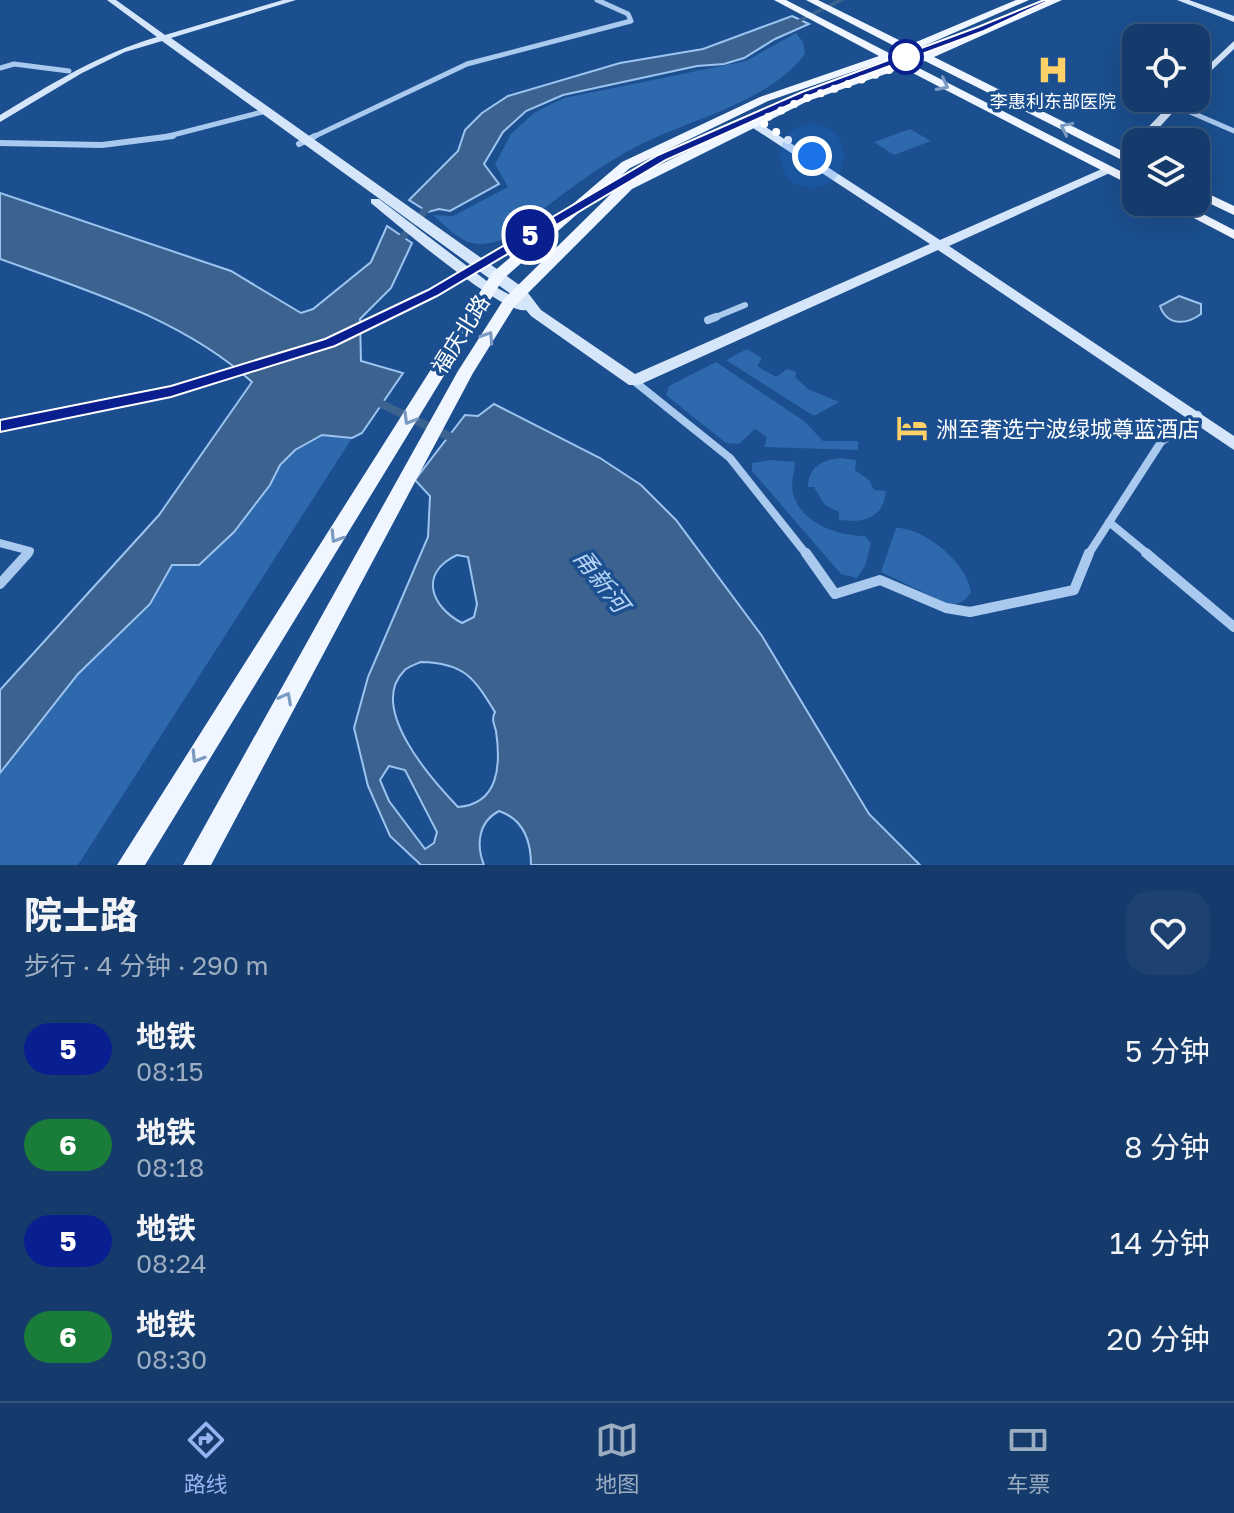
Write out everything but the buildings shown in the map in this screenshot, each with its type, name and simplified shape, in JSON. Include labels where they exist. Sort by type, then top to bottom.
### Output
[{"type":"main road","points":[[99,0],[157,37]]},
{"type":"main road","points":[[111,0],[422,230],[487,288],[514,298],[634,381],[1108,170]]},
{"type":"main road","points":[[0,119],[79,71],[122,50],[269,0]]},
{"type":"main road","points":[[0,110],[97,55],[292,0]]},
{"type":"main road","points":[[779,0],[1122,177]]},
{"type":"main road","points":[[909,49],[921,36],[1008,0]]},
{"type":"main road","points":[[909,49],[1024,0]]},
{"type":"main road","name":"福庆北路","points":[[196,865],[406,477],[466,371],[514,298],[627,186],[804,99],[926,57],[1057,0]]},
{"type":"main road","points":[[926,57],[973,43],[1071,0]]},
{"type":"main road","points":[[1172,0],[1191,2]]},
{"type":"main road","points":[[1181,0],[1234,19]]},
{"type":"main road","points":[[813,1],[1122,156]]},
{"type":"main road","points":[[1210,68],[1234,44]]},
{"type":"main road","name":"福庆北路","points":[[130,865],[497,276],[626,165],[764,99],[909,49]]},
{"type":"main road","points":[[1153,128],[1168,112]]},
{"type":"main road","points":[[757,123],[1197,415],[1234,436]]},
{"type":"main road","points":[[1118,154],[1122,152]]},
{"type":"main road","points":[[1210,199],[1234,211]]},
{"type":"main road","points":[[1197,216],[1234,235]]},
{"type":"main road","points":[[422,230],[497,276],[514,298]]},
{"type":"main road","points":[[1197,415],[1234,444]]},
{"type":"street","points":[[304,142],[467,64],[631,21],[628,14],[597,0]]},
{"type":"street","points":[[0,68],[14,64],[69,71]]},
{"type":"street","points":[[0,141],[59,149],[119,146],[175,138],[260,111]]},
{"type":"street","points":[[1197,112],[1234,131]]},
{"type":"street","points":[[708,320],[745,305]]},
{"type":"street","points":[[634,381],[692,424],[730,459],[791,532],[835,594],[880,580],[946,608],[970,612],[1074,590],[1082,564],[1161,442],[1197,415]]},
{"type":"street","points":[[1109,522],[1234,627]]},
{"type":"street","points":[[0,543],[30,551],[0,584]]},
{"type":"shaded area","points":[[796,33],[803,42],[805,54],[789,72],[747,99],[650,140],[612,160],[507,238],[483,244],[466,241],[433,215],[453,216],[508,187],[495,164],[511,134],[534,113],[564,98],[746,61]]},
{"type":"shaded area","points":[[910,129],[931,141],[894,155],[874,142]]},
{"type":"shaded area","points":[[747,349],[762,358],[757,366],[776,377],[787,369],[796,372],[795,377],[808,389],[839,402],[814,416],[726,360]]},
{"type":"shaded area","points":[[716,362],[804,421],[823,441],[858,441],[858,450],[764,447],[767,437],[755,429],[739,444],[726,443],[666,395],[669,386]]},
{"type":"shaded area","points":[[322,435],[352,438],[78,865],[0,865],[0,773],[78,674],[150,604],[172,565],[270,485],[280,465],[295,450]]},
{"type":"shaded area","points":[[841,458],[856,460],[855,470],[869,480],[874,490],[886,491],[881,508],[871,517],[856,521],[839,520],[839,512],[825,505],[814,487],[808,487],[811,474],[818,465]]},
{"type":"shaded area","points":[[771,460],[795,462],[793,493],[803,512],[812,520],[843,534],[865,536],[871,543],[865,566],[857,578],[841,574],[752,471],[752,463]]},
{"type":"shaded area","points":[[896,528],[907,529],[931,540],[953,559],[968,581],[971,592],[965,600],[952,606],[881,572]]},
{"type":"water","points":[[792,16],[809,24],[775,39],[744,58],[563,95],[526,111],[503,132],[484,164],[499,184],[450,211],[439,209],[428,212],[409,200],[458,151],[465,130],[482,113],[508,96],[620,63],[703,49]]},
{"type":"water","points":[[0,193],[231,271],[301,313],[313,309],[371,262],[387,226],[412,243],[391,288],[360,319],[361,361],[403,373],[362,433],[352,438],[322,435],[295,450],[280,465],[270,485],[234,532],[199,565],[172,565],[150,604],[78,674],[0,773],[0,690],[159,515],[252,382],[225,360],[165,324],[99,295],[0,259]]},
{"type":"water","points":[[1179,296],[1201,304],[1201,314],[1183,322],[1167,317],[1160,306]]},
{"type":"water","points":[[494,404],[600,458],[641,485],[676,520],[762,636],[869,814],[920,865],[531,865],[527,839],[520,825],[499,811],[487,821],[481,835],[480,850],[484,865],[421,865],[390,836],[368,786],[354,728],[368,677],[428,537],[430,496],[415,480],[465,415],[478,416]],"holes":[[[457,555],[468,557],[477,604],[474,617],[462,623],[442,608],[433,589],[437,571]],[[421,662],[458,669],[481,690],[495,712],[497,769],[494,781],[482,799],[458,807],[408,743],[393,704],[395,686],[405,670]],[[389,766],[405,770],[437,832],[434,843],[425,849],[389,801],[380,780]]]},
{"type":"waterway","points":[[786,27],[842,0]]},
{"type":"waterway","points":[[393,248],[435,199]]},
{"type":"waterway","name":"甬新河","points":[[368,397],[463,443]]},
{"type":"metro line","name":"5","points":[[0,426],[171,391],[330,342],[432,293],[662,158],[805,94],[981,29],[1047,0]]},
{"type":"place","name":"李惠利东部医院","points":[[1053,70]]},
{"type":"place","name":"洲至奢选宁波绿城尊蓝酒店","points":[[912,428]]},
{"type":"route","points":[[812,156],[760,121],[804,99],[904,65],[906,57]]}]
